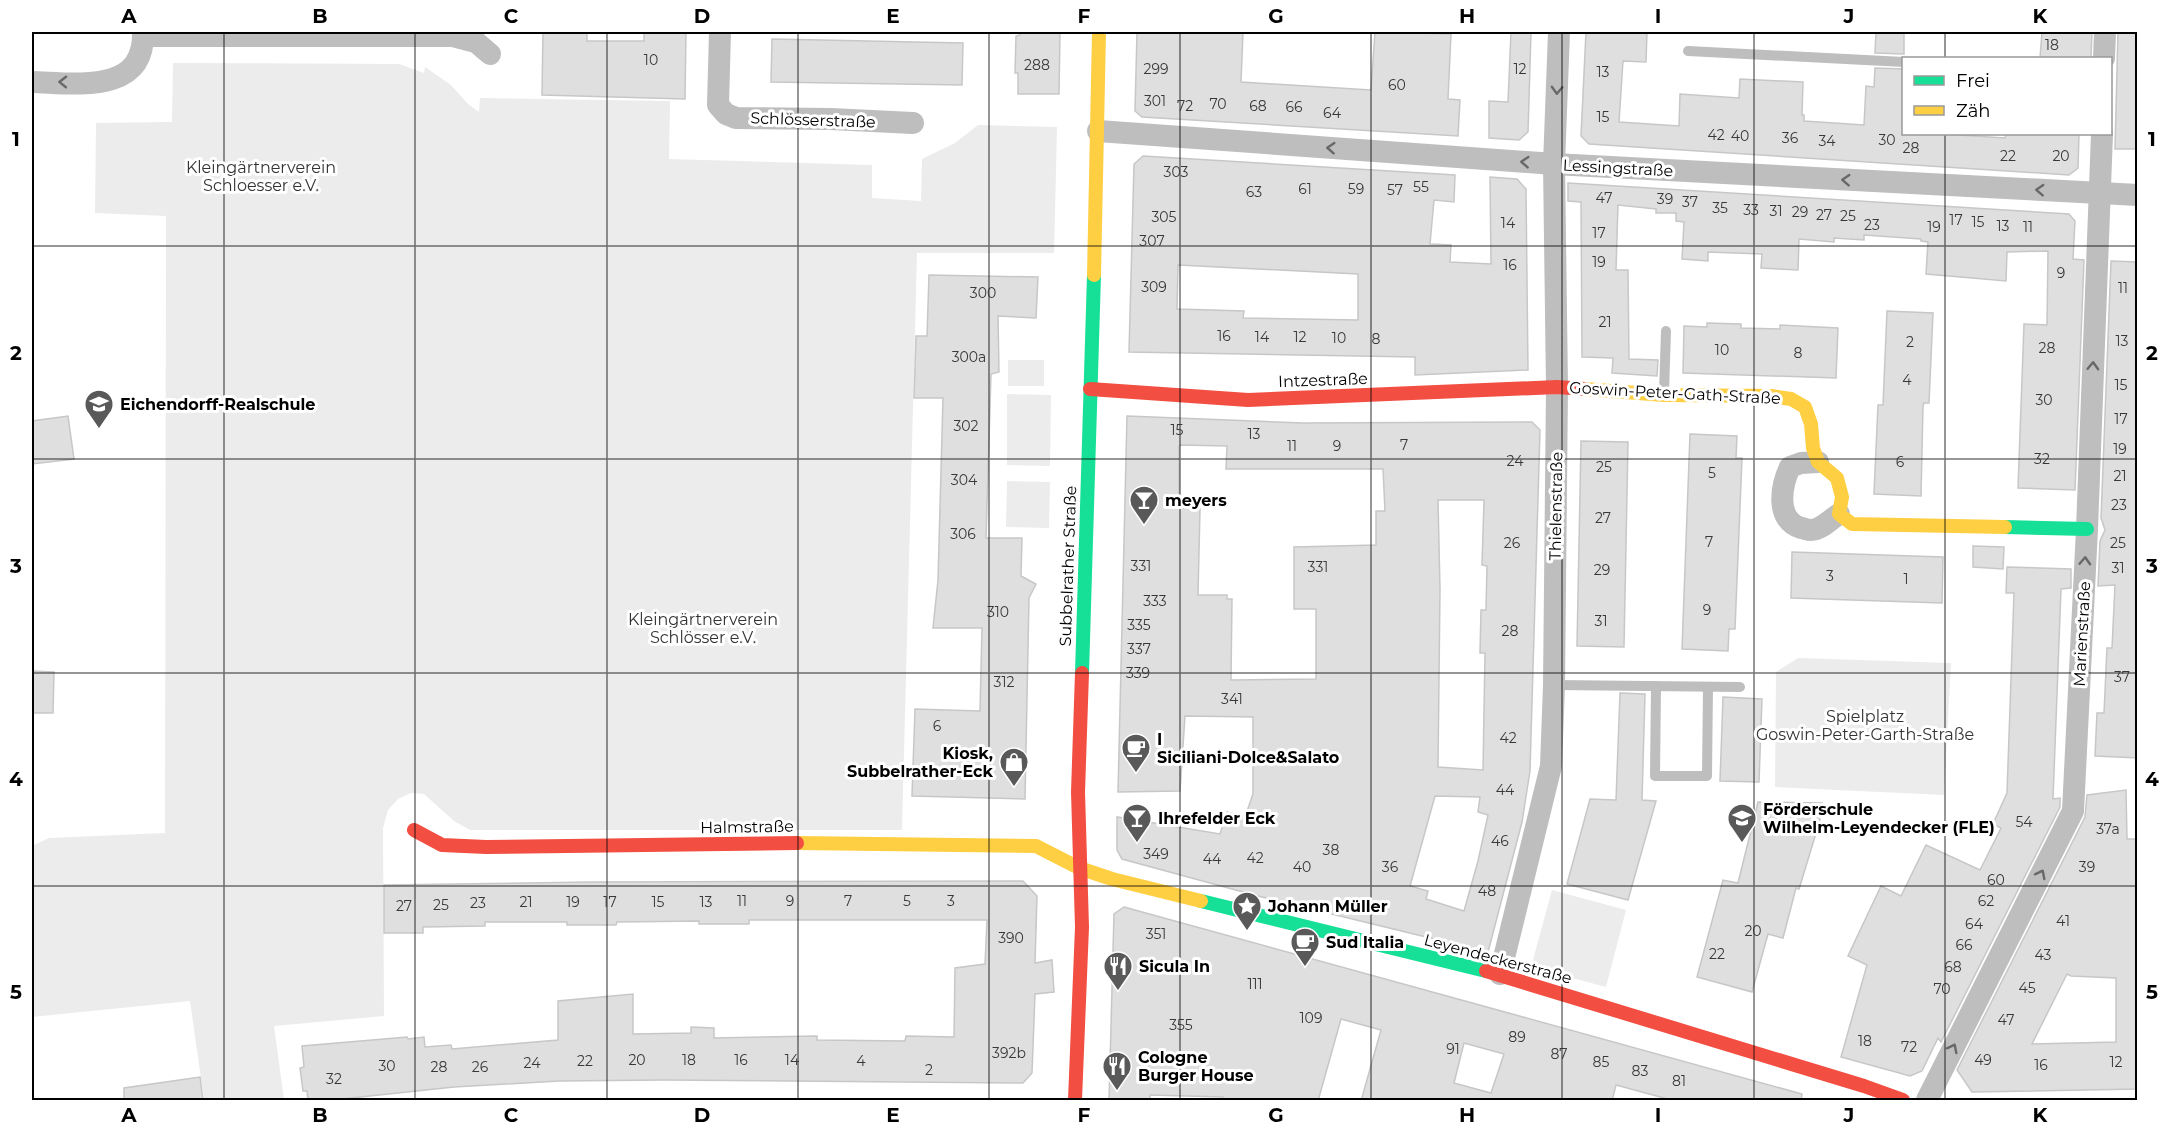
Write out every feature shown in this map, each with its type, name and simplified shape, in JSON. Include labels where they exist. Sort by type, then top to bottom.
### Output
[{"type":"street","name":"Schlösserstraße","points":[[720,32],[718,105],[726,114],[736,118],[913,123]]},
{"type":"street","name":"Subbelrather Straße","points":[[1075,1101],[1082,927],[1078,792],[1099,32]]},
{"type":"street","name":"Thielenstraße","points":[[1500,974],[1551,766],[1557,387],[1554,164],[1559,32]]},
{"type":"street","points":[[2104,57],[2105,32]]},
{"type":"street","points":[[32,82],[112,81],[126,74],[142,52],[143,34],[453,36],[476,42],[490,54]]},
{"type":"street","name":"Lessingstraße","points":[[1098,131],[1554,164],[2138,195]]},
{"type":"street","name":"Marienstraße","points":[[1927,1101],[2073,811],[2087,529],[2102,135]]},
{"type":"street","name":"Intzestraße","points":[[1090,389],[1248,400],[1557,387]]},
{"type":"street","name":"Goswin-Peter-Gath-Straße","points":[[1557,387],[1664,395],[1771,396],[1791,399],[1805,407],[1811,424],[1813,448],[1818,462]]},
{"type":"street","points":[[1818,462],[1837,478],[1842,497],[1839,514],[1822,526],[1811,530],[1796,526],[1786,518],[1782,500],[1784,480],[1790,467],[1801,463],[1818,462]]},
{"type":"street","points":[[1839,514],[1852,524],[2087,529]]},
{"type":"street","name":"Halmstraße","points":[[414,830],[442,845],[486,847],[775,843],[1019,844],[1036,846],[1079,868]]},
{"type":"street","name":"Leyendeckerstraße","points":[[1079,868],[1122,881],[1500,974],[1864,1086],[1903,1101]]},
{"type":"lane","points":[[1688,51],[1902,62]]},
{"type":"lane","points":[[1664,395],[1666,331]]},
{"type":"lane","points":[[1554,685],[1740,687]]},
{"type":"lane","points":[[1656,686],[1655,776],[1707,776],[1708,687]]},
{"type":"green space","points":[[173,63],[399,64],[424,73],[425,67],[451,85],[468,104],[479,112],[480,98],[670,101],[669,159],[872,165],[872,198],[921,201],[922,159],[955,143],[978,125],[1057,127],[1054,253],[917,253],[902,830],[470,830],[454,821],[424,794],[411,793],[398,799],[388,810],[383,828],[384,1016],[274,1026],[284,1100],[204,1100],[190,1001],[32,1017],[32,846],[49,838],[165,833],[166,216],[95,213],[96,123],[172,122]]},
{"type":"green space","points":[[1008,360],[1044,360],[1044,386],[1008,386]]},
{"type":"green space","points":[[1007,394],[1051,395],[1050,466],[1007,465]]},
{"type":"green space","points":[[1007,481],[1050,482],[1049,528],[1006,527]]},
{"type":"green space","name":"Spielplatz Goswin-Peter-Garth-Straße","points":[[1798,658],[1951,663],[1944,795],[1775,787],[1776,672]]},
{"type":"green space","points":[[1552,890],[1626,910],[1606,987],[1531,967]]},
{"type":"building","points":[[543,32],[587,32],[587,41],[644,41],[644,32],[686,32],[685,99],[542,95]]},
{"type":"building","points":[[1020,32],[1060,32],[1059,94],[1018,94],[1018,73],[1015,73],[1016,36],[1020,35]]},
{"type":"building","points":[[1137,32],[1243,32],[1241,82],[1371,90],[1375,32],[1451,34],[1448,99],[1460,100],[1458,136],[1142,117],[1135,111]]},
{"type":"building","points":[[1511,32],[1531,32],[1528,132],[1519,140],[1489,138],[1489,101],[1508,102]]},
{"type":"building","points":[[1586,32],[1647,32],[1646,62],[1623,61],[1619,122],[1679,126],[1680,94],[1739,98],[1740,79],[1803,82],[1802,115],[1804,115],[1804,121],[1864,125],[1866,86],[1874,87],[1875,68],[1902,69],[1902,135],[2005,138],[2006,135],[2079,135],[2078,168],[2069,175],[1589,144],[1581,136]]},
{"type":"building","points":[[1876,32],[1904,32],[1904,54],[1875,53]]},
{"type":"building","points":[[2042,32],[2092,32],[2091,57],[2040,57]]},
{"type":"building","points":[[2118,32],[2138,32],[2138,149],[2115,149]]},
{"type":"building","points":[[772,39],[963,43],[962,85],[771,82]]},
{"type":"building","points":[[1143,156],[1455,175],[1454,202],[1434,200],[1430,244],[1451,245],[1450,262],[1491,264],[1490,177],[1517,179],[1526,189],[1528,370],[1415,375],[1415,357],[1129,352],[1134,164]],"holes":[[[1178,265],[1358,274],[1358,320],[1243,318],[1244,311],[1177,309]]]},
{"type":"building","points":[[1568,183],[2069,214],[2075,221],[2073,259],[2084,260],[2075,490],[2018,488],[2024,324],[2047,325],[2048,251],[2007,252],[2006,281],[1926,274],[1928,242],[1921,241],[1921,239],[1864,235],[1864,240],[1834,238],[1834,242],[1799,239],[1798,270],[1761,268],[1762,254],[1708,252],[1708,261],[1682,259],[1684,222],[1676,221],[1676,213],[1656,213],[1656,209],[1618,205],[1616,270],[1628,270],[1629,359],[1658,360],[1657,376],[1612,373],[1613,358],[1582,357],[1581,202],[1568,201]]},
{"type":"building","points":[[2111,261],[2138,262],[2138,758],[2095,756],[2097,713],[2104,713],[2107,648],[2112,648],[2115,585],[2098,586],[2100,541],[2105,530],[2101,518]]},
{"type":"building","points":[[929,275],[1038,277],[1036,318],[998,316],[999,372],[991,374],[986,538],[1022,538],[1021,576],[1036,584],[1029,598],[1025,799],[912,796],[915,709],[980,711],[982,628],[933,628],[938,580],[943,398],[914,398],[916,336],[927,336]]},
{"type":"building","points":[[1887,311],[1933,313],[1929,403],[1924,403],[1923,406],[1921,496],[1874,494],[1878,405],[1883,405]]},
{"type":"building","points":[[1707,323],[1741,324],[1741,328],[1780,329],[1780,325],[1838,328],[1836,378],[1683,373],[1684,326],[1707,327]]},
{"type":"building","points":[[68,416],[74,459],[32,464],[32,421]]},
{"type":"building","points":[[1127,416],[1303,423],[1532,422],[1540,430],[1530,771],[1522,822],[1488,952],[1254,895],[1122,859],[1117,850],[1117,817],[1220,834],[1227,812],[1245,817],[1253,794],[1253,717],[1185,716],[1180,791],[1118,792]],"holes":[[[1179,446],[1227,446],[1226,469],[1383,469],[1385,511],[1376,511],[1376,545],[1294,547],[1294,609],[1316,609],[1316,679],[1231,680],[1232,599],[1227,599],[1227,595],[1198,595],[1200,509],[1179,508]],[[1438,500],[1484,500],[1482,565],[1487,566],[1486,610],[1481,610],[1480,653],[1485,653],[1483,770],[1438,767],[1440,589]],[[1435,796],[1480,797],[1478,812],[1488,815],[1464,911],[1426,899],[1428,891],[1410,886]]]},
{"type":"building","points":[[1690,434],[1737,436],[1736,458],[1742,458],[1735,629],[1729,629],[1728,651],[1682,649]]},
{"type":"building","points":[[1581,441],[1628,442],[1624,647],[1577,646]]},
{"type":"building","points":[[1973,546],[2004,547],[2003,569],[1973,567]]},
{"type":"building","points":[[1792,552],[1943,557],[1942,603],[1791,598]]},
{"type":"building","points":[[2007,567],[2071,569],[2071,588],[2061,589],[2053,799],[2060,798],[2060,807],[1941,1042],[1938,1038],[1922,1071],[1910,1076],[1841,1057],[1867,965],[1848,956],[1881,886],[1901,896],[1926,845],[1980,870],[2001,828],[1993,824],[2007,793],[2014,593],[2006,593]]},
{"type":"building","points":[[32,671],[54,672],[53,713],[32,713]]},
{"type":"building","points":[[1620,693],[1645,694],[1642,800],[1656,801],[1628,900],[1567,884],[1590,799],[1616,800]]},
{"type":"building","points":[[1723,697],[1762,699],[1759,782],[1720,781]]},
{"type":"building","points":[[2126,790],[2127,839],[2138,839],[2138,1089],[1972,1092],[1957,1070],[2085,817],[2087,795]],"holes":[[[2067,974],[2116,978],[2116,1042],[2032,1044]]]},
{"type":"building","points":[[1758,802],[1822,803],[1817,818],[1820,819],[1817,830],[1799,889],[1796,888],[1783,938],[1768,934],[1752,992],[1697,977],[1723,880],[1738,883]]},
{"type":"building","points":[[1023,881],[1037,896],[1035,963],[1052,960],[1054,992],[1035,994],[1032,1073],[1023,1083],[559,1081],[454,1087],[323,1101],[308,1101],[307,1091],[303,1091],[300,1068],[304,1067],[302,1046],[407,1037],[408,1039],[424,1037],[425,1047],[451,1045],[452,1049],[558,1040],[558,1001],[633,994],[633,1034],[691,1033],[691,1027],[714,1028],[714,1038],[817,1036],[817,1040],[905,1041],[906,1036],[954,1037],[955,968],[985,964],[987,920],[749,920],[749,924],[699,924],[699,921],[617,922],[616,925],[567,925],[567,922],[485,922],[485,926],[423,927],[423,933],[384,933],[384,885]]},
{"type":"building","points":[[1124,907],[1802,1094],[1801,1101],[1675,1101],[1616,1085],[1612,1101],[1361,1101],[1381,1030],[1341,1019],[1318,1101],[1223,1101],[1223,1097],[1150,1095],[1150,1101],[1109,1101],[1114,914]],"holes":[[[1464,1043],[1504,1054],[1491,1093],[1454,1083]]]},
{"type":"building","points":[[200,1077],[203,1101],[124,1101],[124,1088]]},
{"type":"traffic: fast","points":[[1082,673],[1094,275]]},
{"type":"traffic: fast","points":[[2005,527],[2087,529]]},
{"type":"traffic: fast","points":[[1201,901],[1486,971]]},
{"type":"traffic: slow","points":[[1094,275],[1099,32]]},
{"type":"traffic: slow","points":[[1585,389],[1664,395],[1771,396],[1791,399],[1805,407],[1811,424],[1813,448],[1818,462],[1837,478],[1842,497],[1839,514],[1852,524],[2005,527]]},
{"type":"traffic: slow","points":[[797,843],[1036,846],[1079,868],[1112,879],[1201,901]]},
{"type":"traffic: jam","points":[[1090,389],[1248,400],[1557,387],[1585,389]]},
{"type":"traffic: jam","points":[[1075,1100],[1082,927],[1078,792],[1082,673]]},
{"type":"traffic: jam","points":[[414,830],[442,845],[486,847],[797,843]]},
{"type":"traffic: jam","points":[[1486,971],[1864,1086],[1903,1100]]},
{"type":"place","name":"Eichendorff-Realschule","points":[[99,430]]},
{"type":"place","name":"meyers","points":[[1144,526]]},
{"type":"place","name":"I Siciliani-Dolce&Salato","points":[[1136,774]]},
{"type":"place","name":"Kiosk, Subbelrather-Eck","points":[[1014,788]]},
{"type":"place","name":"Ihrefelder Eck","points":[[1137,844]]},
{"type":"place","name":"Förderschule Wilhelm-Leyendecker (FLE)","points":[[1742,844]]},
{"type":"place","name":"Johann Müller","points":[[1247,932]]},
{"type":"place","name":"Sud Italia","points":[[1305,968]]},
{"type":"place","name":"Sicula In","points":[[1118,992]]},
{"type":"place","name":"Cologne Burger House","points":[[1117,1092]]},
{"type":"park label","name":"Kleingärtnerverein Schloesser e.V.","points":[[261,176]]},
{"type":"park label","name":"Kleingärtnerverein Schlösser e.V.","points":[[703,628]]}]
